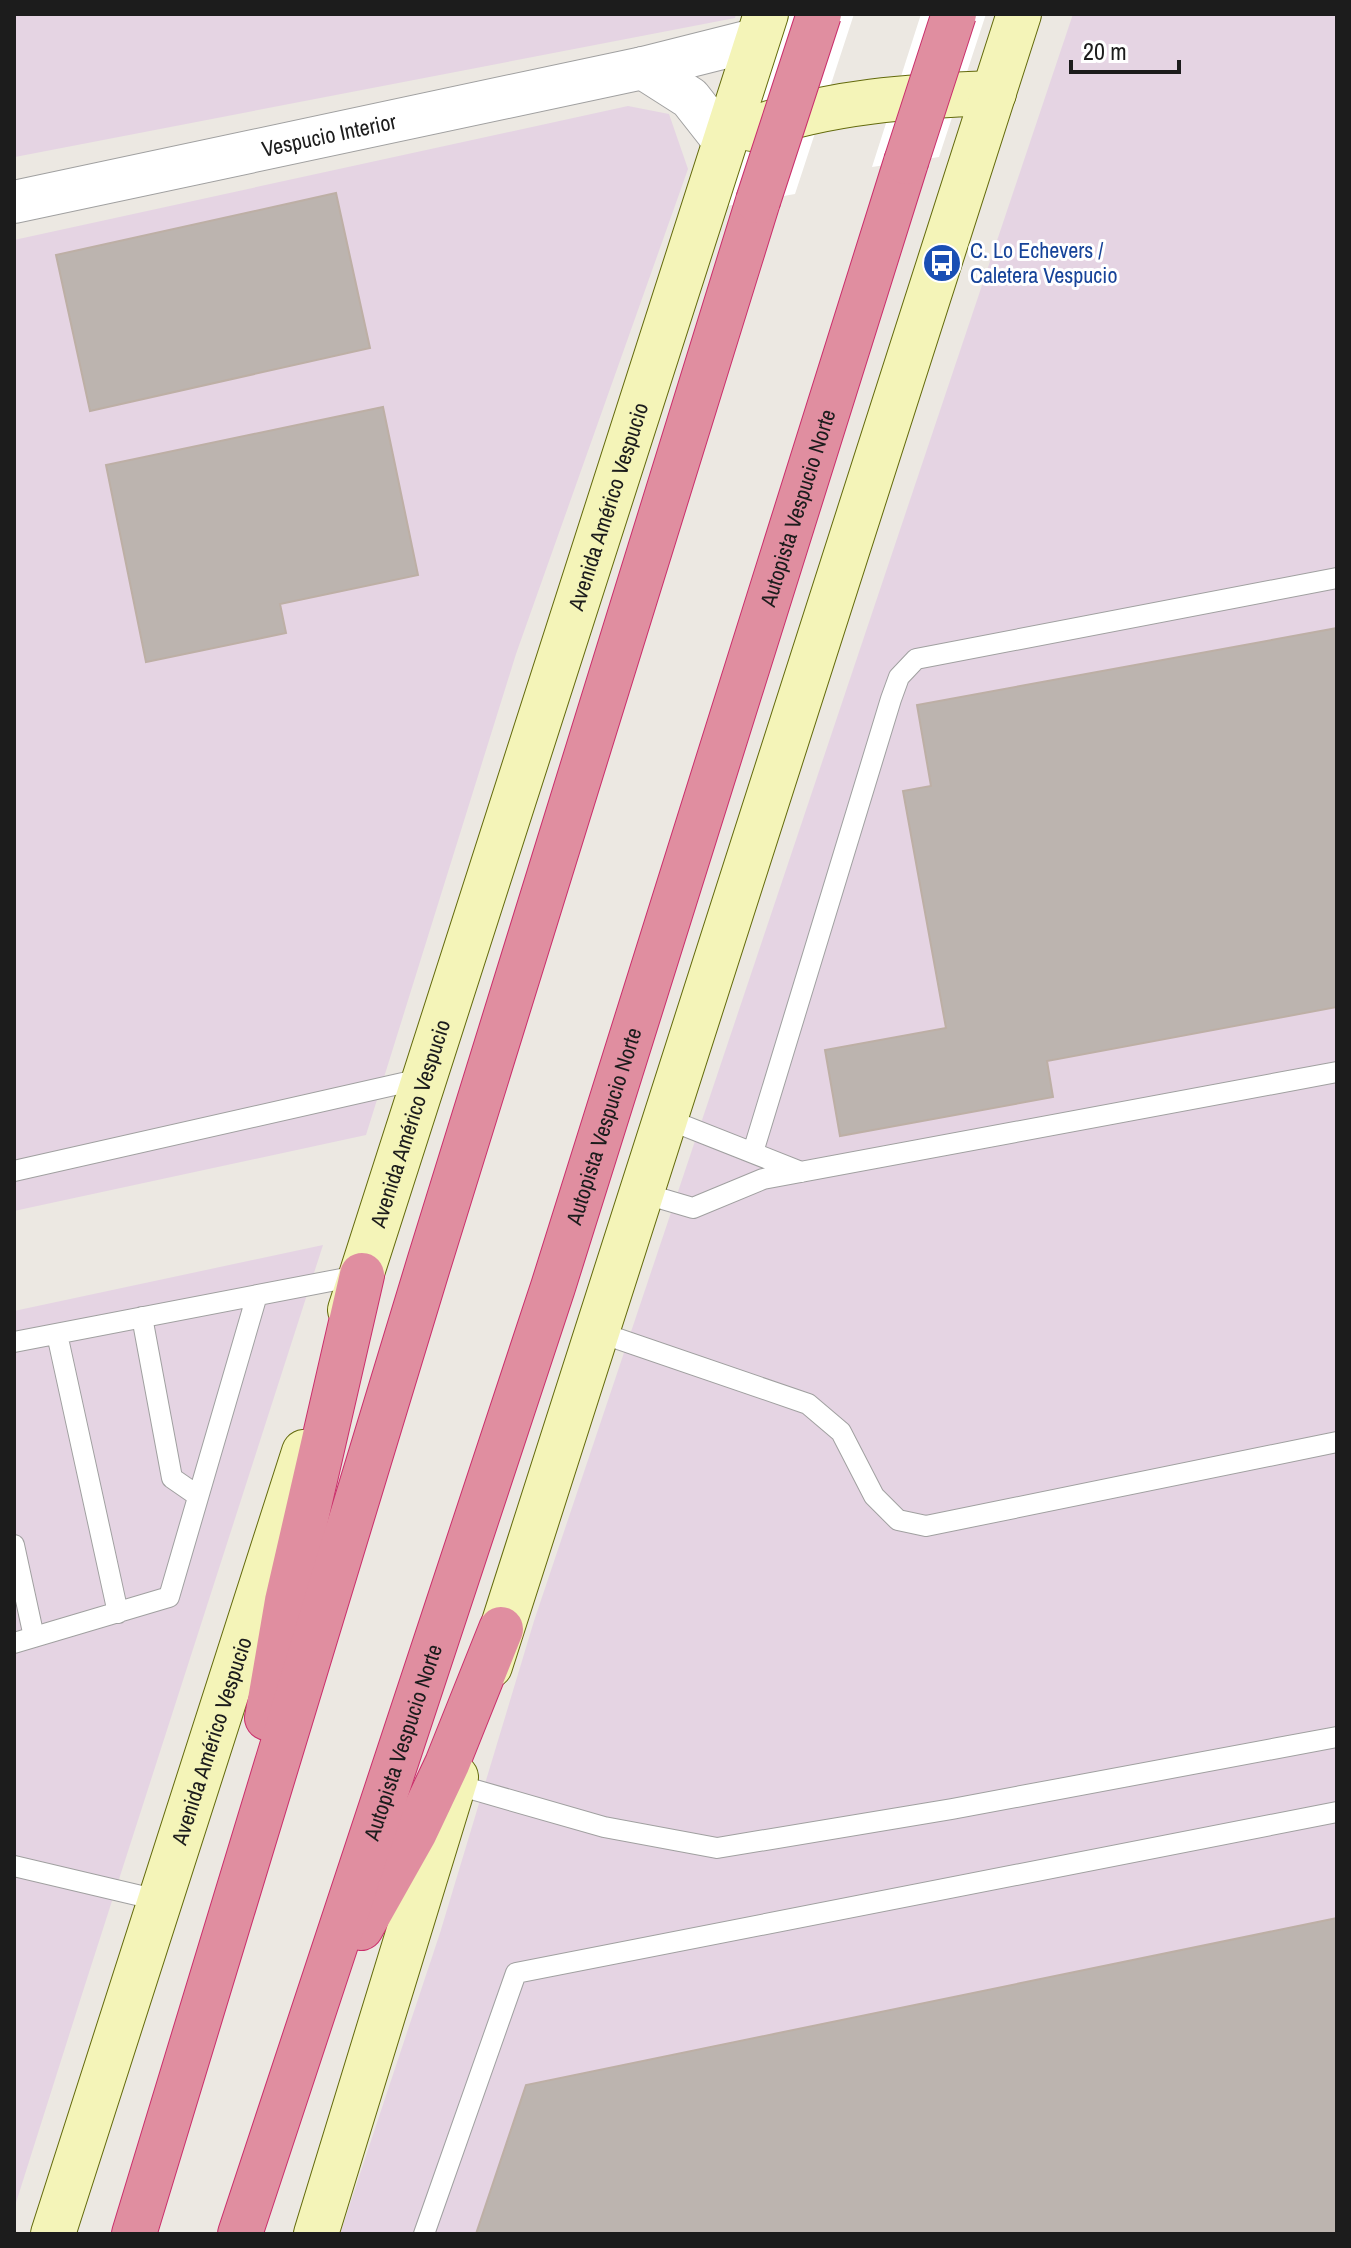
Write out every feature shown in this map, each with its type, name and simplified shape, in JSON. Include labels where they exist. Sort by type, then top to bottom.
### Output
[{"type":"highway","points":[[134,2234],[247,1871],[406,1337],[758,201],[819,14]]},
{"type":"highway","name":"Autopista Vespucio Norte","points":[[240,2234],[553,1287],[954,14]]},
{"type":"highway","points":[[247,1871],[262,1752],[287,1601],[362,1275]]},
{"type":"highway","points":[[313,2014],[415,1832],[447,1764],[501,1629]]},
{"type":"main road","points":[[316,2234],[501,1629],[1019,14]]},
{"type":"main road","name":"Avenida Américo Vespucio","points":[[53,2234],[762,26]]},
{"type":"main road","points":[[723,140],[822,110],[881,100],[994,93]]},
{"type":"street","name":"Vespucio Interior","points":[[14,202],[643,68],[762,26]]},
{"type":"street","points":[[643,68],[690,98],[723,140]]},
{"type":"lane","points":[[753,1152],[891,699],[899,677],[916,659],[1337,578]]},
{"type":"lane","points":[[642,1193],[693,1208],[763,1179],[1337,1072]]},
{"type":"lane","points":[[14,1171],[425,1078]]},
{"type":"lane","points":[[667,1119],[801,1172]]},
{"type":"lane","points":[[14,1342],[362,1275]]},
{"type":"lane","points":[[14,1545],[24,1640],[169,1597],[257,1295]]},
{"type":"lane","points":[[142,1317],[172,1478],[198,1496]]},
{"type":"lane","points":[[598,1332],[808,1404],[841,1432],[874,1496],[898,1520],[926,1526],[1337,1442]]},
{"type":"lane","points":[[57,1334],[118,1613]]},
{"type":"lane","points":[[454,1784],[604,1827],[717,1848],[952,1809],[1337,1737]]},
{"type":"lane","points":[[424,2234],[516,1973],[1337,1812]]},
{"type":"lane","points":[[14,1866],[158,1900]]},
{"type":"shaded area","points":[[14,14],[736,14],[735,18],[15,157]]},
{"type":"shaded area","points":[[1073,14],[1337,14],[1337,2234],[340,2234],[440,1933],[534,1621]]},
{"type":"shaded area","points":[[628,106],[669,114],[688,169],[516,654],[366,1135],[14,1211],[14,240]]},
{"type":"shaded area","points":[[323,1245],[84,1988],[14,2209],[14,1311]]},
{"type":"pier","points":[[783,14],[854,14],[795,194],[721,207]]},
{"type":"pier","points":[[921,14],[986,14],[939,157],[872,167]]},
{"type":"building","points":[[336,193],[370,348],[90,411],[56,255]]},
{"type":"building","points":[[383,407],[418,575],[280,604],[286,633],[146,662],[106,465]]},
{"type":"building","points":[[1337,628],[1337,1007],[1047,1061],[1053,1097],[840,1136],[825,1050],[946,1028],[903,791],[931,786],[917,705]]},
{"type":"building","points":[[1337,1918],[1337,2234],[476,2234],[526,2085]]},
{"type":"place","name":"C. Lo Echevers / Caletera Vespucio","points":[[942,263]]}]
